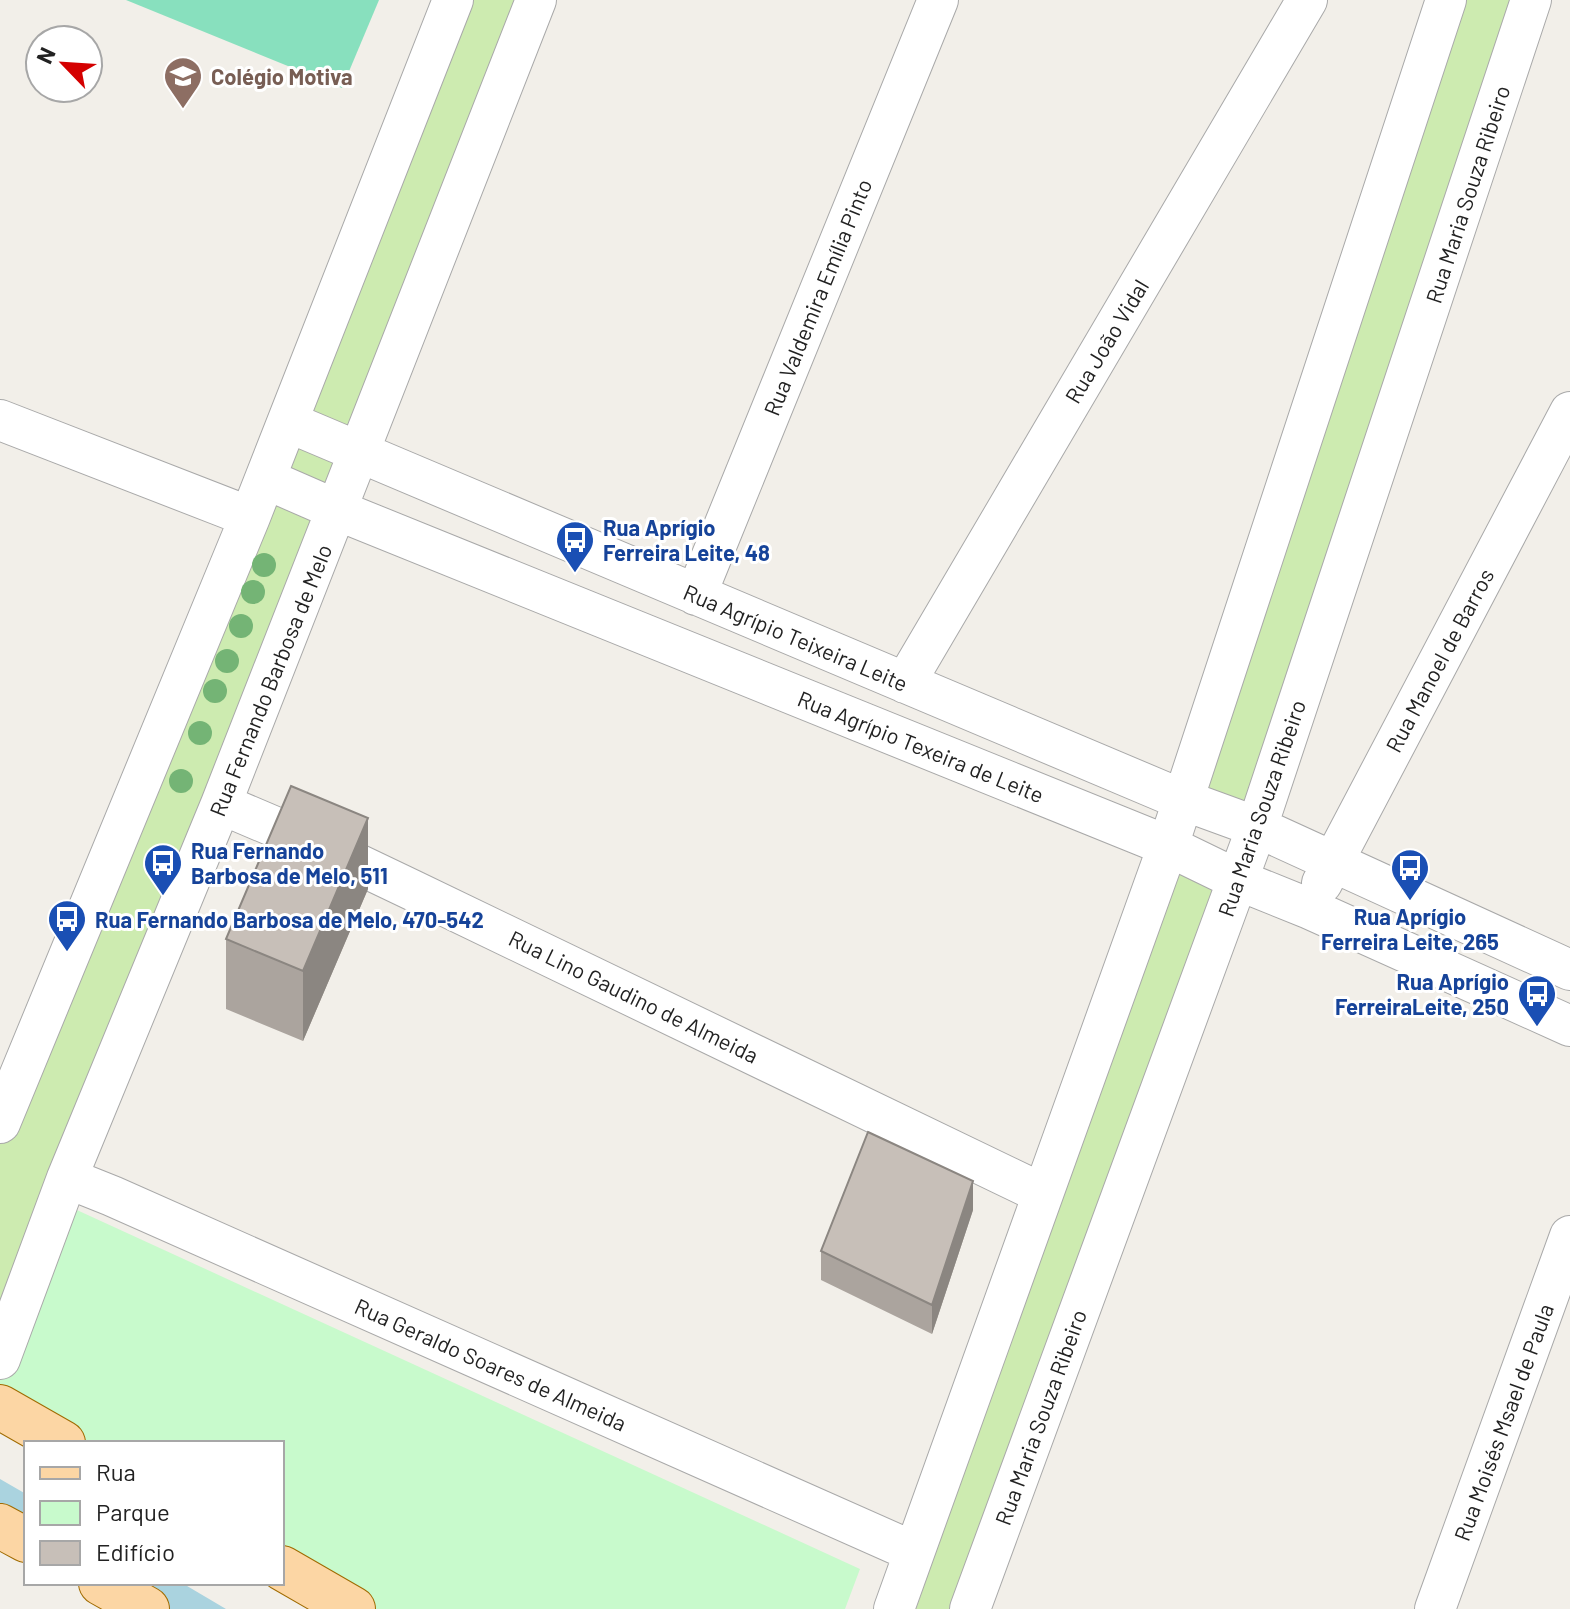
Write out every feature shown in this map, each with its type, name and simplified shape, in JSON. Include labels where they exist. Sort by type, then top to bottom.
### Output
[{"type":"main road","points":[[0,1407],[60,1441]]},
{"type":"main road","points":[[0,1526],[24,1539]]},
{"type":"main road","points":[[284,1569],[353,1609]]},
{"type":"main road","points":[[105,1585],[147,1609]]},
{"type":"street","points":[[0,1123],[266,479],[453,0]]},
{"type":"street","name":"Rua Fernando Barbosa de Melo","points":[[0,1359],[67,1178],[221,804],[536,0]]},
{"type":"street","name":"Rua Valdemira Emília Pinto","points":[[696,595],[938,0]]},
{"type":"street","name":"Rua João Vidal","points":[[905,683],[1307,0]]},
{"type":"street","points":[[894,1609],[1168,846],[1446,0]]},
{"type":"street","name":"Rua Maria Souza Ribeiro","points":[[970,1609],[1257,827],[1531,0]]},
{"type":"street","name":"Rua Manoel de Barros","points":[[1310,909],[1332,861],[1570,412]]},
{"type":"street","points":[[0,420],[250,517]]},
{"type":"street","name":"Rua Agrípio Teixeira Leite","points":[[288,422],[1183,800]]},
{"type":"street","name":"Rua Agrípio Texeira de Leite","points":[[266,479],[1168,846],[1238,880],[1310,909],[1570,1026]]},
{"type":"street","points":[[1183,800],[1257,827],[1570,970]]},
{"type":"street","name":"Rua Lino Gaudino de Almeida","points":[[221,804],[322,847],[1043,1194]]},
{"type":"street","name":"Rua Geraldo Soares de Almeida","points":[[67,1178],[914,1552]]},
{"type":"street","name":"Rua Moisés Msael de Paula","points":[[1435,1609],[1570,1236]]},
{"type":"green space","points":[[126,0],[379,0],[342,88]]},
{"type":"green space","points":[[461,0],[527,0],[353,436],[300,414]]},
{"type":"green space","points":[[1463,0],[1516,0],[1250,808],[1201,793]]},
{"type":"green space","points":[[291,443],[341,459],[0,1320],[0,1135]]},
{"type":"green space","points":[[1176,862],[1221,887],[954,1609],[916,1609]]},
{"type":"green space","points":[[55,1200],[860,1569],[845,1609],[328,1609],[284,1583],[284,1441],[48,1441],[0,1412],[0,1339]]},
{"type":"water","points":[[0,1479],[24,1493],[24,1525],[0,1511]]},
{"type":"water","points":[[126,1585],[185,1585],[226,1609],[167,1609]]},
{"type":"building","points":[[291,786],[368,818],[303,971],[226,939]]},
{"type":"building","points":[[868,1132],[973,1181],[932,1305],[821,1251]]},
{"type":"place","name":"Colégio Motiva","points":[[183,110]]},
{"type":"place","name":"Rua Aprígio Ferreira Leite, 48","points":[[575,574]]},
{"type":"place","name":"Rua Fernando Barbosa de Melo, 511","points":[[163,897]]},
{"type":"place","name":"Rua Aprígio Ferreira Leite, 265","points":[[1410,902]]},
{"type":"place","name":"Rua Fernando Barbosa de Melo, 470-542","points":[[67,953]]},
{"type":"place","name":"Rua Aprígio FerreiraLeite, 250","points":[[1537,1028]]}]
